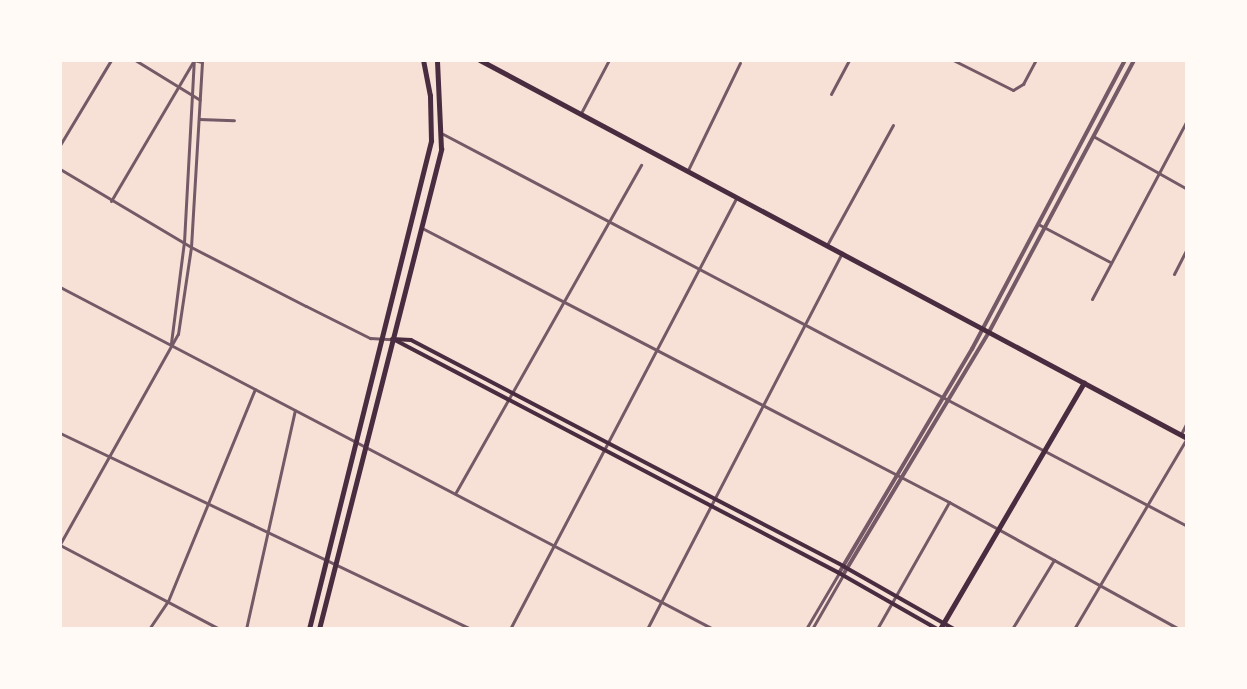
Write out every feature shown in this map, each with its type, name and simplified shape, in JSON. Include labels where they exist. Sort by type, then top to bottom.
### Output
[{"type":"main road","points":[[309,629],[379,340],[431,141],[430,96],[423,60]]},
{"type":"main road","points":[[320,629],[364,445],[422,228],[443,134],[437,60]]},
{"type":"main road","points":[[480,60],[1187,438]]},
{"type":"main road","points":[[392,339],[411,340],[845,567],[954,629]]},
{"type":"main road","points":[[392,339],[841,574],[938,629],[999,531],[1084,383]]},
{"type":"street","points":[[60,145],[111,60]]},
{"type":"street","points":[[135,60],[200,100]]},
{"type":"street","points":[[111,201],[194,60]]},
{"type":"street","points":[[194,60],[202,61],[199,119],[191,247],[178,334],[107,456],[60,545],[219,629]]},
{"type":"street","points":[[171,345],[184,242],[194,60]]},
{"type":"street","points":[[581,113],[609,60]]},
{"type":"street","points":[[831,94],[849,60]]},
{"type":"street","points":[[953,60],[1013,90],[1023,84],[1036,60]]},
{"type":"street","points":[[900,476],[983,329],[1125,60]]},
{"type":"street","points":[[812,629],[845,567],[989,332],[1134,60]]},
{"type":"street","points":[[688,170],[740,63]]},
{"type":"street","points":[[199,119],[234,120]]},
{"type":"street","points":[[1092,299],[1157,172],[1187,120]]},
{"type":"street","points":[[827,245],[893,125]]},
{"type":"street","points":[[443,134],[699,266],[1187,526]]},
{"type":"street","points":[[1093,136],[1187,189]]},
{"type":"street","points":[[456,492],[641,165]]},
{"type":"street","points":[[60,169],[191,247],[379,340],[392,339]]},
{"type":"street","points":[[510,629],[736,198]]},
{"type":"street","points":[[1038,224],[1110,262]]},
{"type":"street","points":[[422,228],[566,300],[900,476],[1179,629]]},
{"type":"street","points":[[1174,274],[1187,248]]},
{"type":"street","points":[[647,629],[842,253]]},
{"type":"street","points":[[60,287],[456,492],[713,629]]},
{"type":"street","points":[[149,629],[168,602],[255,388]]},
{"type":"street","points":[[246,629],[266,531],[295,410]]},
{"type":"street","points":[[1181,434],[1187,422]]},
{"type":"street","points":[[60,433],[471,629]]},
{"type":"street","points":[[1074,629],[1187,438]]},
{"type":"street","points":[[877,629],[949,502]]},
{"type":"street","points":[[1012,629],[1054,560]]},
{"type":"street","points":[[806,629],[841,574]]}]
